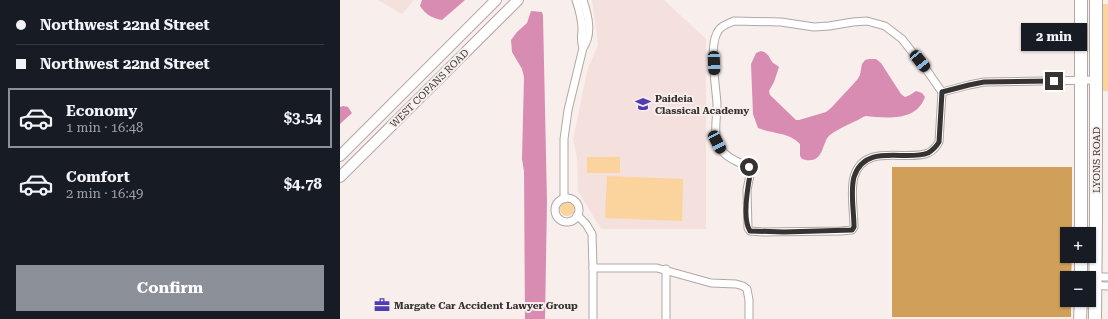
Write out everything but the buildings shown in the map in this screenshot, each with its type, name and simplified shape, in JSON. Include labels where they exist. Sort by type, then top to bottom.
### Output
[{"type":"main road","name":"WEST COPANS ROAD","points":[[340,156],[496,0]]},
{"type":"main road","name":"WEST COPANS ROAD","points":[[340,177],[518,0]]},
{"type":"main road","name":"LYONS ROAD","points":[[1081,0],[1081,227]]},
{"type":"main road","name":"LYONS ROAD","points":[[1088,271],[1096,80],[1096,0]]},
{"type":"main road","points":[[1080,319],[1081,307]]},
{"type":"main road","name":"LYONS ROAD","points":[[1093,307],[1095,319]]},
{"type":"street","points":[[576,0],[582,29],[580,41],[583,48]]},
{"type":"street","points":[[564,199],[564,139],[568,110],[583,48],[588,41],[589,33],[583,0]]},
{"type":"street","points":[[734,21],[781,22],[814,27],[867,21],[878,23],[885,26],[902,39],[942,92],[939,142],[935,148],[928,153],[918,155],[875,156],[866,161],[860,168],[855,176],[853,188],[854,227],[852,230],[750,231],[748,228],[747,190],[751,170],[749,167],[726,155],[721,150],[717,142],[714,40],[716,33],[720,28],[734,21]]},
{"type":"street","points":[[942,92],[984,82],[1096,80]]},
{"type":"street","points":[[572,199],[577,203],[579,210],[577,215],[573,220],[562,220],[558,218],[556,214],[556,206],[560,200],[572,199]]},
{"type":"street","points":[[577,215],[586,224],[592,234],[593,319]]},
{"type":"street","points":[[593,268],[666,269],[695,280],[711,284],[736,284],[743,286],[747,289],[749,300],[749,319]]},
{"type":"street","points":[[666,269],[666,319]]},
{"type":"street","points":[[1096,279],[1108,277]]},
{"type":"street","points":[[1096,282],[1108,286]]},
{"type":"shaded area","points":[[378,0],[414,0],[402,14]]},
{"type":"shaded area","points":[[422,0],[465,0],[442,20],[432,17],[425,12],[420,6]]},
{"type":"shaded area","name":"Paideia Classical Academy","points":[[592,0],[664,0],[706,39],[706,229],[601,229],[578,191],[577,158],[573,139],[588,68],[598,45]]},
{"type":"shaded area","points":[[1102,4],[1108,4],[1108,91],[1100,91]]},
{"type":"shaded area","points":[[531,11],[542,12],[543,16],[547,202],[545,319],[525,319],[524,171],[522,159],[524,77],[522,69],[512,52],[511,40],[527,23]]},
{"type":"shaded area","points":[[761,51],[764,52],[773,63],[779,67],[769,91],[770,95],[796,120],[826,112],[831,108],[857,80],[860,75],[862,64],[865,60],[869,59],[876,59],[881,63],[901,94],[905,97],[916,91],[922,93],[925,97],[917,110],[904,116],[865,116],[830,135],[827,138],[819,156],[815,159],[802,159],[800,156],[800,144],[796,140],[786,135],[758,128],[753,114],[751,64],[756,53]]},
{"type":"shaded area","points":[[340,107],[348,107],[352,113],[340,124]]},
{"type":"shaded area","points":[[587,157],[620,157],[620,173],[587,173]]},
{"type":"shaded area","points":[[892,167],[1072,167],[1072,227],[1060,227],[1060,263],[1072,263],[1071,271],[1060,271],[1060,307],[1071,307],[1071,317],[892,317]]},
{"type":"shaded area","points":[[607,176],[683,179],[682,221],[605,218]]},
{"type":"shaded area","points":[[567,202],[572,204],[574,209],[572,214],[567,216],[562,214],[560,209],[562,204]]},
{"type":"place","name":"Paideia Classical Academy","points":[[643,104]]},
{"type":"place","name":"Margate Car Accident Lawyer Group","points":[[382,305]]},
{"type":"route","points":[[749,167],[751,170],[747,190],[747,215],[748,228],[750,231],[784,232],[852,230],[854,227],[853,188],[855,176],[860,168],[866,161],[875,156],[918,155],[928,153],[935,148],[939,142],[942,92],[984,82],[1054,81]]}]
